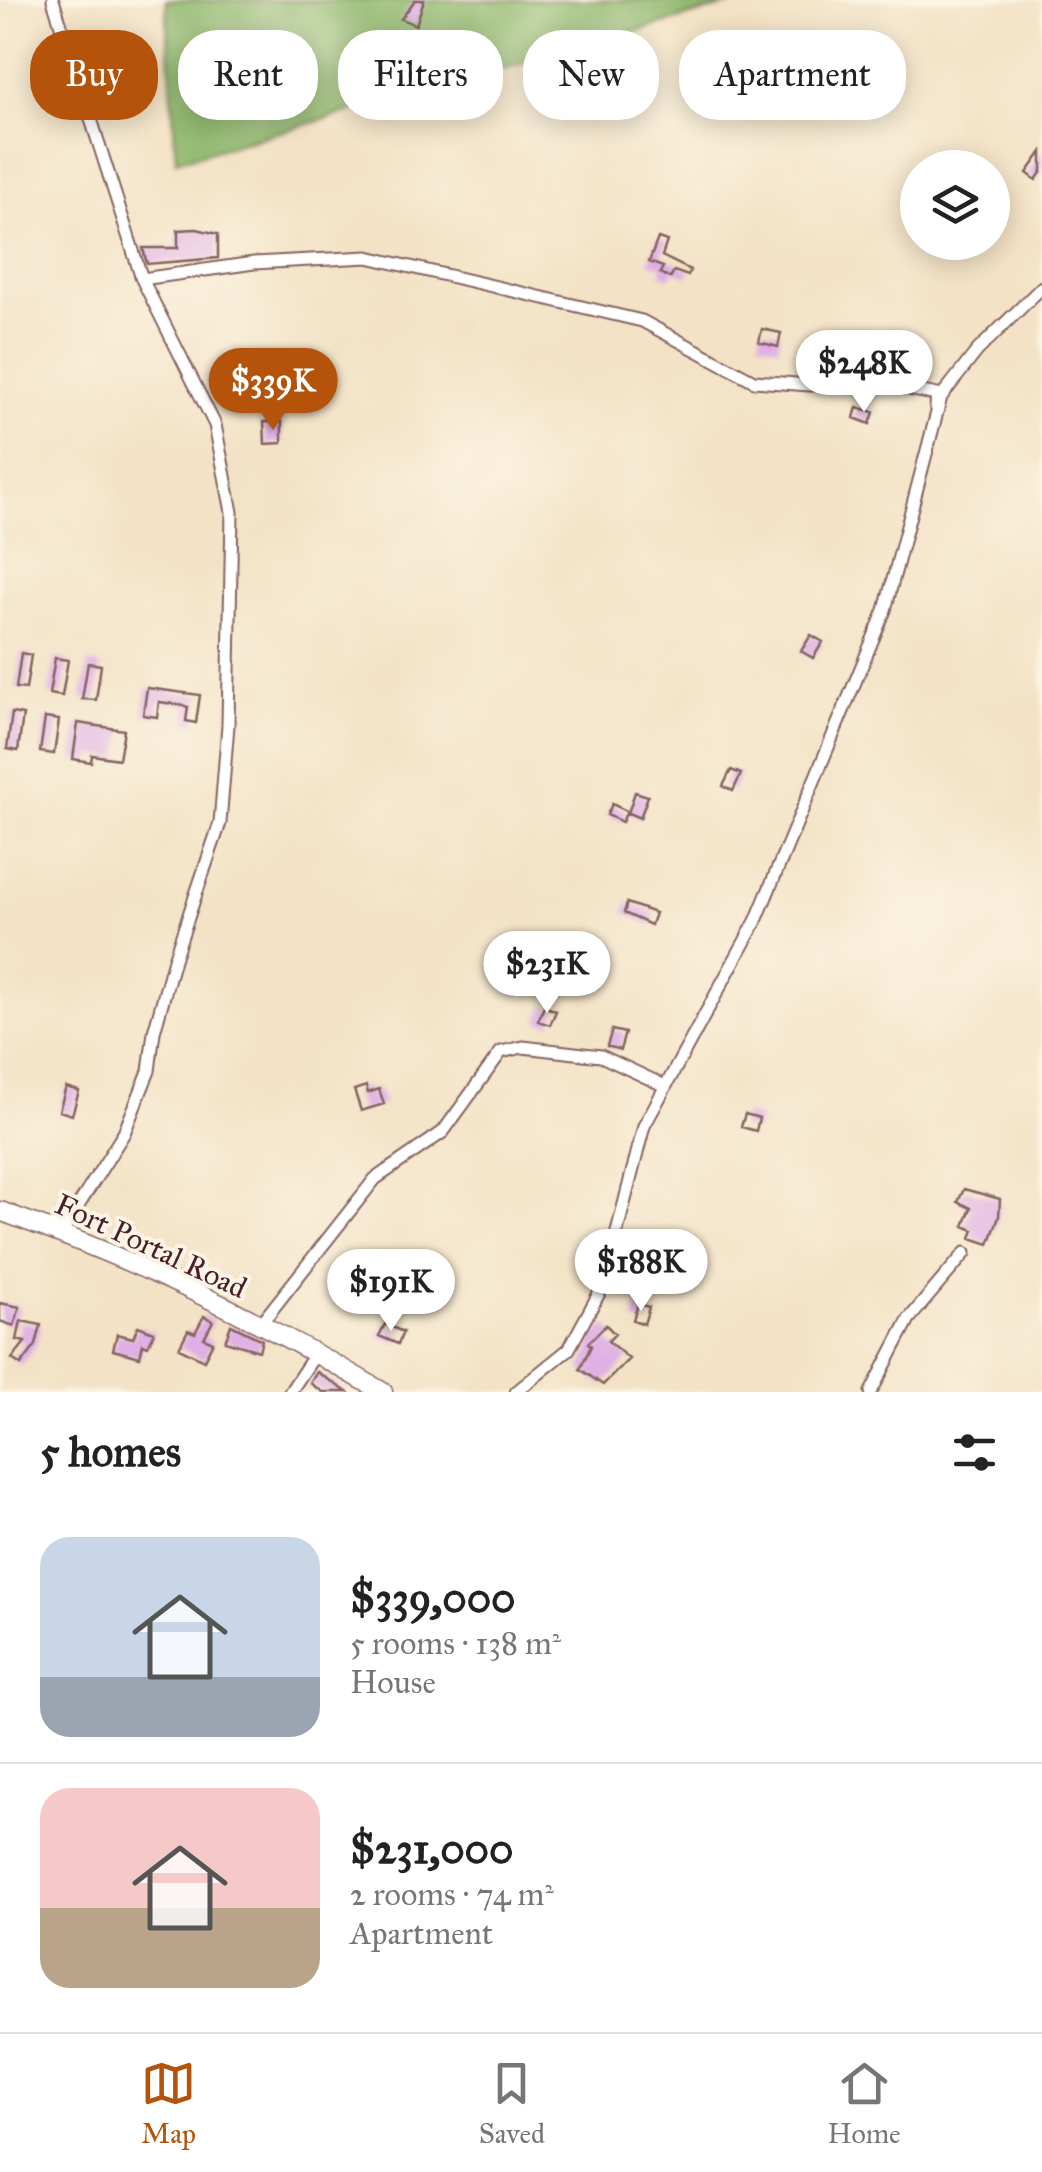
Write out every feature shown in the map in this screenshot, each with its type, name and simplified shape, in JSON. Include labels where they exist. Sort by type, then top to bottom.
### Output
[{"type":"main road","name":"Fort Portal Road","points":[[0,1211],[61,1233],[259,1326],[383,1392]]},
{"type":"street","points":[[53,0],[142,279],[215,424],[232,512],[223,804],[213,850],[154,1032],[149,1071],[124,1133],[61,1233]]},
{"type":"street","points":[[142,279],[254,264],[368,257],[642,321],[754,381],[810,385],[890,382],[937,395],[885,610],[744,946],[644,1126],[603,1286],[569,1349],[516,1392]]},
{"type":"street","points":[[935,411],[977,350],[1042,287]]},
{"type":"street","points":[[259,1326],[375,1180],[443,1132],[502,1052],[523,1046],[601,1056],[664,1085]]},
{"type":"street","points":[[871,1392],[908,1318],[964,1253]]},
{"type":"street","points":[[290,1392],[316,1353]]},
{"type":"green space","points":[[166,0],[747,0],[641,30],[523,30],[523,63],[503,69],[503,30],[338,30],[338,115],[176,161]]},
{"type":"building","points":[[415,0],[424,0],[416,25],[401,19]]},
{"type":"building","points":[[1042,152],[1042,171],[1036,180],[1027,173]]},
{"type":"building","points":[[178,230],[218,234],[218,258],[147,264],[143,248],[178,248]]},
{"type":"building","points":[[658,238],[667,241],[662,256],[690,270],[688,276],[674,271],[670,278],[660,273],[663,267],[649,262]]},
{"type":"building","points":[[762,329],[781,333],[778,347],[759,342]]},
{"type":"building","points":[[857,407],[874,412],[870,424],[854,418]]},
{"type":"building","points":[[264,422],[282,422],[282,443],[265,444]]},
{"type":"building","points":[[811,635],[823,642],[813,658],[801,651]]},
{"type":"building","points":[[21,653],[31,655],[26,689],[16,688]]},
{"type":"building","points":[[55,658],[68,660],[62,696],[49,694]]},
{"type":"building","points":[[88,663],[101,665],[96,700],[82,699]]},
{"type":"building","points":[[147,688],[200,695],[196,723],[186,721],[188,707],[182,705],[159,702],[157,717],[143,715]]},
{"type":"building","points":[[12,713],[23,715],[18,751],[7,749]]},
{"type":"building","points":[[45,718],[59,720],[54,754],[40,752]]},
{"type":"building","points":[[78,723],[124,730],[119,759],[92,755],[91,762],[73,759]]},
{"type":"building","points":[[731,770],[741,774],[733,791],[723,786]]},
{"type":"building","points":[[635,792],[648,796],[640,818],[628,813]]},
{"type":"building","points":[[612,804],[627,811],[622,822],[607,815]]},
{"type":"building","points":[[627,903],[655,913],[651,925],[624,913]]},
{"type":"building","points":[[544,1006],[556,1011],[550,1025],[538,1021]]},
{"type":"building","points":[[612,1030],[625,1033],[620,1050],[607,1046]]},
{"type":"building","points":[[366,1086],[368,1093],[379,1089],[384,1104],[361,1111],[354,1090]]},
{"type":"building","points":[[66,1087],[79,1091],[72,1115],[59,1111]]},
{"type":"building","points":[[745,1114],[759,1118],[756,1131],[741,1127]]},
{"type":"building","points":[[964,1189],[1000,1199],[999,1217],[989,1244],[971,1238],[974,1230],[964,1226],[971,1208],[958,1202]]},
{"type":"building","points":[[0,1303],[20,1307],[14,1326],[0,1321]]},
{"type":"building","points":[[638,1304],[649,1307],[644,1324],[633,1320]]},
{"type":"building","points":[[204,1316],[213,1321],[204,1338],[213,1342],[204,1360],[179,1348],[188,1330],[195,1333]]},
{"type":"building","points":[[21,1321],[41,1325],[36,1345],[21,1365],[12,1359],[25,1342],[17,1340]]},
{"type":"building","points":[[385,1324],[403,1332],[398,1344],[379,1336]]},
{"type":"building","points":[[231,1325],[262,1340],[259,1351],[225,1341]]},
{"type":"building","points":[[606,1325],[615,1334],[608,1341],[629,1359],[603,1385],[580,1369],[591,1346],[588,1343]]},
{"type":"building","points":[[138,1326],[154,1332],[148,1346],[143,1344],[140,1357],[113,1350],[117,1334],[133,1338]]},
{"type":"building","points":[[317,1372],[347,1392],[323,1392],[310,1383]]}]
